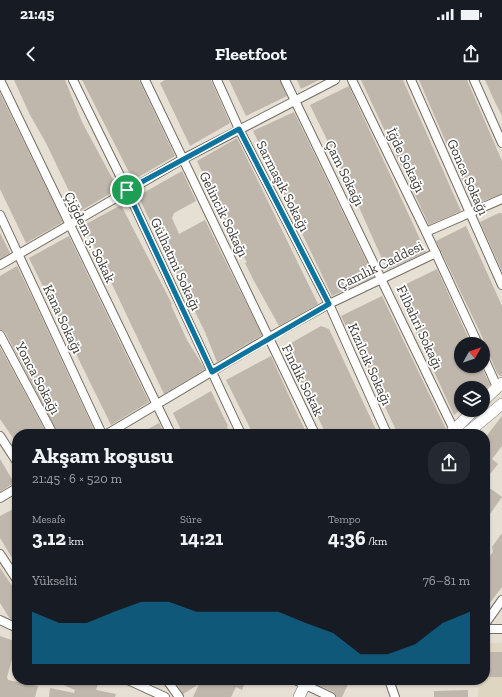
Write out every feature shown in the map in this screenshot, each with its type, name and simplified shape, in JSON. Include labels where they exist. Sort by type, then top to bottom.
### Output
[{"type":"main road","points":[[490,396],[500,388]]},
{"type":"main road","points":[[472,429],[502,404]]},
{"type":"main road","points":[[455,429],[467,417]]},
{"type":"main road","points":[[299,697],[301,685]]},
{"type":"street","name":"Çiğdem 3. Sokak","points":[[0,80],[168,429]]},
{"type":"street","name":"Gülhatmi Sokağı","points":[[73,80],[127,190],[239,429]]},
{"type":"street","name":"Gelincik Sokağı","points":[[145,80],[268,338]]},
{"type":"street","name":"Sarmaşık Sokağı","points":[[216,80],[239,129],[329,304]]},
{"type":"street","name":"Çam Sokağı","points":[[285,80],[382,278]]},
{"type":"street","points":[[0,265],[127,190],[183,159],[336,80]]},
{"type":"street","name":"İğde Sokağı","points":[[352,80],[426,232],[475,337]]},
{"type":"street","name":"Gonca Sokağı","points":[[411,80],[502,285]]},
{"type":"street","points":[[474,80],[502,143]]},
{"type":"street","points":[[426,232],[502,199]]},
{"type":"street","name":"Kana Sokağı","points":[[0,215],[100,429]]},
{"type":"street","name":"Çamlık Caddesi","points":[[115,429],[268,338],[329,304],[436,253]]},
{"type":"street","name":"Filbahri Sokağı","points":[[382,278],[451,429]]},
{"type":"street","name":"Kızılcık Sokağı","points":[[329,304],[385,429]]},
{"type":"street","name":"Yonca Sokağı","points":[[0,335],[50,429]]},
{"type":"street","name":"Fındık Sokak","points":[[268,338],[312,429]]},
{"type":"street","points":[[490,369],[500,388]]},
{"type":"street","points":[[0,436],[12,454]]},
{"type":"street","points":[[0,498],[12,491]]},
{"type":"street","points":[[0,554],[12,572]]},
{"type":"street","points":[[490,617],[502,600]]},
{"type":"street","points":[[0,620],[12,626]]},
{"type":"street","points":[[490,629],[502,630]]},
{"type":"street","points":[[139,685],[165,697]]},
{"type":"street","points":[[171,685],[179,697]]},
{"type":"street","points":[[308,685],[331,697]]},
{"type":"street","points":[[391,685],[395,697]]},
{"type":"shaded area","points":[[490,643],[502,643],[502,697],[478,697],[479,685],[490,685]]},
{"type":"building","points":[[14,80],[65,80],[82,122],[118,189],[79,212]]},
{"type":"building","points":[[82,80],[139,80],[175,156],[133,180]]},
{"type":"building","points":[[165,80],[211,80],[230,123],[190,146],[160,83]]},
{"type":"building","points":[[229,80],[280,80],[287,96],[246,116]]},
{"type":"building","points":[[297,80],[319,80],[301,89]]},
{"type":"building","points":[[361,80],[403,80],[461,211],[429,225]]},
{"type":"building","points":[[419,80],[467,80],[502,161],[502,194],[473,205]]},
{"type":"building","points":[[485,80],[502,80],[502,116],[493,98]]},
{"type":"building","points":[[349,86],[426,252],[387,270],[350,187],[310,105]]},
{"type":"building","points":[[0,93],[63,222],[26,243],[0,189]]},
{"type":"building","points":[[294,112],[374,277],[332,296],[253,131]]},
{"type":"building","points":[[237,138],[318,304],[279,326],[245,263],[247,262],[237,247],[197,161]]},
{"type":"building","points":[[182,171],[196,201],[174,213],[172,218],[179,234],[205,220],[262,335],[217,362],[205,332],[138,196]]},
{"type":"building","points":[[121,205],[172,304],[171,305],[187,340],[205,369],[164,394],[84,225]]},
{"type":"building","points":[[502,213],[502,271],[480,222]]},
{"type":"building","points":[[466,226],[502,306],[502,376],[497,373],[490,356],[490,337],[482,337],[436,241]]},
{"type":"building","points":[[0,233],[10,253],[0,259]]},
{"type":"building","points":[[69,236],[149,402],[111,425],[29,258]]},
{"type":"building","points":[[17,266],[94,429],[55,429],[5,332],[0,330],[0,276]]},
{"type":"building","points":[[437,269],[468,337],[454,337],[454,373],[484,373],[488,381],[454,381],[454,415],[396,289]]},
{"type":"building","points":[[382,296],[446,429],[396,429],[341,316]]},
{"type":"building","points":[[321,326],[329,329],[376,429],[324,429],[284,347]]},
{"type":"building","points":[[0,347],[44,429],[12,429],[12,437],[0,419]]},
{"type":"building","points":[[271,356],[305,429],[250,429],[226,380]]},
{"type":"building","points":[[211,391],[228,426],[228,429],[181,429],[173,413]]},
{"type":"building","points":[[502,416],[502,446],[492,459],[498,464],[490,474],[490,432]]},
{"type":"building","points":[[159,423],[162,429],[148,429]]},
{"type":"building","points":[[0,459],[12,479],[12,484],[0,492]]},
{"type":"building","points":[[490,489],[502,497],[490,514]]},
{"type":"building","points":[[12,510],[12,558],[0,538],[0,516]]},
{"type":"building","points":[[502,533],[502,587],[490,603],[490,556],[493,552],[492,547]]},
{"type":"building","points":[[0,568],[12,586],[12,620],[0,603]]},
{"type":"building","points":[[0,636],[12,640],[12,660],[7,677],[8,680],[12,681],[12,685],[38,686],[35,697],[0,697]]},
{"type":"building","points":[[490,652],[502,652],[502,677],[490,677]]},
{"type":"building","points":[[64,685],[98,685],[96,690],[116,694],[115,697],[49,697],[50,688],[74,693],[75,690]]},
{"type":"building","points":[[178,685],[197,685],[183,694]]},
{"type":"building","points":[[199,685],[244,685],[242,690],[236,687],[231,697],[193,697]]},
{"type":"building","points":[[317,685],[348,685],[342,697],[336,697],[334,692]]},
{"type":"building","points":[[468,690],[468,697],[434,697],[434,691]]},
{"type":"route","points":[[239,129],[329,304],[268,338],[212,372],[127,190],[239,129]]}]
